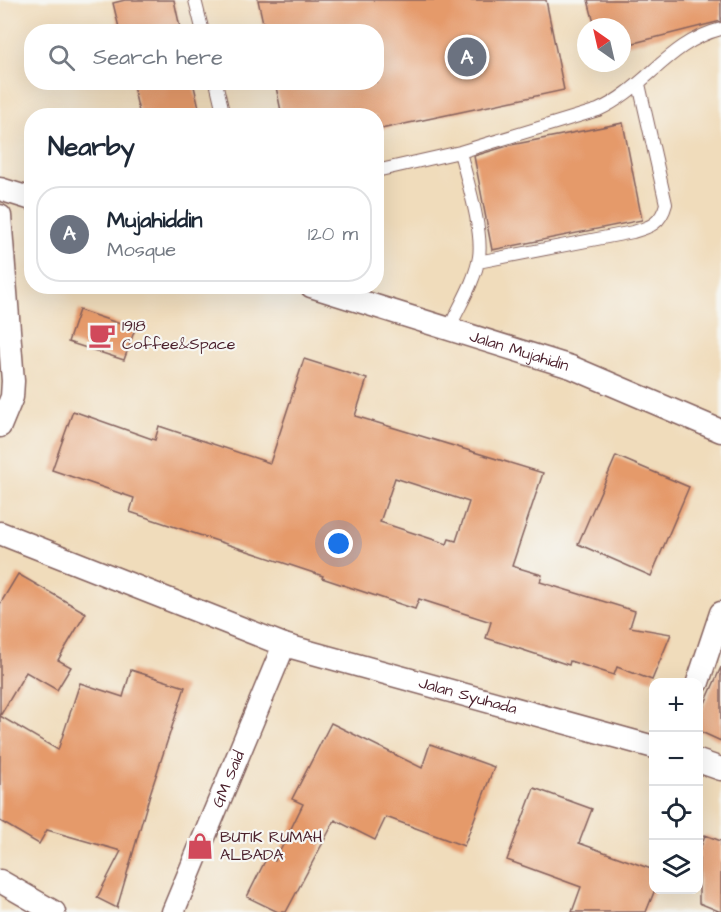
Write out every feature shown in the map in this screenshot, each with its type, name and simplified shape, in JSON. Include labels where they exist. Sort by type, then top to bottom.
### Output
[{"type":"street","points":[[0,189],[24,196]]},
{"type":"street","points":[[0,216],[13,381],[12,397],[0,426]]},
{"type":"street","name":"Jalan Mujahidin","points":[[337,294],[571,367],[721,432]]},
{"type":"street","name":"Jalan Syuhada","points":[[0,533],[284,645],[649,746]]},
{"type":"street","points":[[699,678],[721,613]]},
{"type":"street","name":"GM Said","points":[[173,912],[284,645]]},
{"type":"street","points":[[703,762],[721,769]]},
{"type":"street","points":[[0,881],[54,912]]},
{"type":"lane","points":[[195,0],[201,24]]},
{"type":"lane","points":[[384,169],[460,152],[598,110],[615,102],[639,84],[676,50],[709,32],[721,29]]},
{"type":"lane","points":[[478,262],[633,232],[657,224],[666,204],[639,84]]},
{"type":"lane","points":[[218,90],[222,108]]},
{"type":"lane","points":[[449,329],[478,262],[479,236],[460,152]]},
{"type":"building","points":[[125,0],[174,0],[179,24],[118,24],[113,3]]},
{"type":"building","points":[[258,0],[546,0],[564,90],[384,128],[384,108],[280,108],[277,90],[384,90],[384,24],[263,24]]},
{"type":"building","points":[[588,0],[721,0],[721,21],[631,44],[631,18],[593,18]]},
{"type":"building","points":[[134,90],[195,90],[199,108],[138,108]]},
{"type":"building","points":[[623,123],[642,220],[492,250],[474,156],[511,145]]},
{"type":"building","name":"1918 Coffee&Space","points":[[79,310],[135,329],[124,360],[68,342]]},
{"type":"building","points":[[304,359],[367,379],[355,416],[543,473],[512,566],[542,575],[540,582],[635,611],[630,627],[671,634],[653,678],[649,679],[617,667],[614,675],[570,661],[569,665],[486,638],[491,622],[419,599],[415,609],[130,512],[134,498],[52,470],[73,411],[155,440],[159,426],[270,463]],"holes":[[[395,478],[469,502],[456,541],[449,539],[447,544],[380,522]]]},
{"type":"building","points":[[616,456],[689,487],[651,576],[578,544]]},
{"type":"building","points":[[18,574],[86,613],[58,660],[71,667],[57,690],[26,672],[0,716],[0,604]]},
{"type":"building","points":[[721,667],[721,741],[703,733],[703,708]]},
{"type":"building","points":[[131,670],[185,687],[150,794],[117,908],[97,898],[121,851],[47,830],[39,844],[0,821],[0,716],[58,750],[80,683],[123,697]]},
{"type":"building","points":[[331,723],[422,768],[430,744],[494,767],[464,846],[386,817],[375,840],[335,820],[286,912],[278,912],[247,897],[267,857],[275,861],[303,804],[292,799]]},
{"type":"building","points":[[534,788],[592,809],[579,843],[649,868],[649,894],[653,894],[646,912],[572,912],[581,887],[507,860]]},
{"type":"building","points":[[705,835],[721,841],[721,912],[699,903],[699,894],[703,894],[703,841]]},
{"type":"place","name":"Mujahiddin","points":[[467,57]]},
{"type":"place","name":"1918 Coffee&Space","points":[[102,335]]},
{"type":"place","name":"BUTIK RUMAH ALBADA","points":[[200,846]]}]
